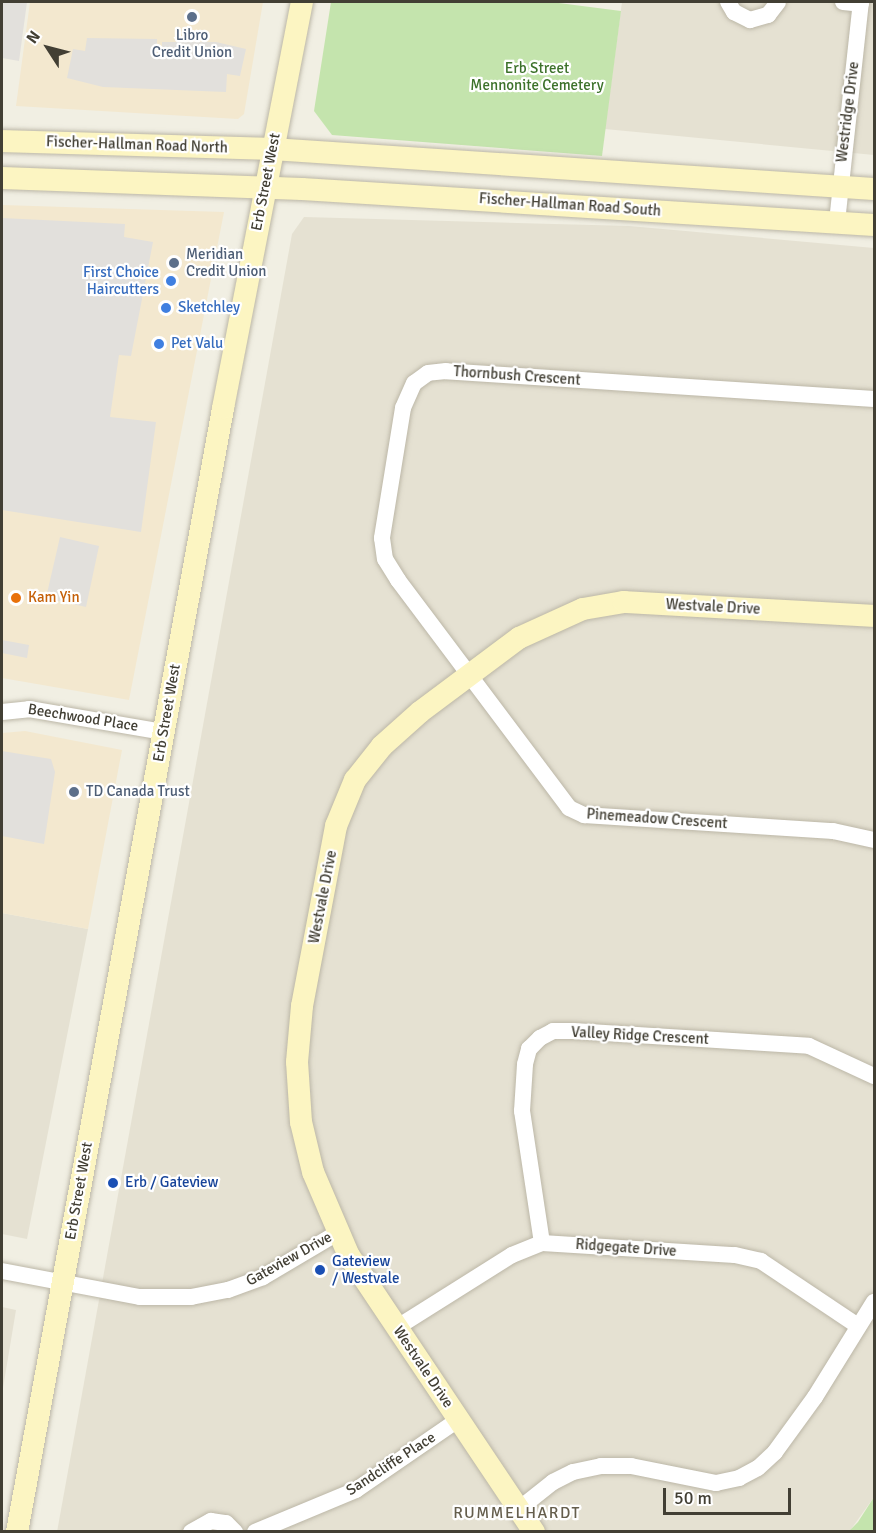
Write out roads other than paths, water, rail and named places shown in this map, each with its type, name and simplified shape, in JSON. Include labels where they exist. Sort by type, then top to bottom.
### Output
[{"type":"main road","name":"Erb Street West","points":[[17,1532],[272,149],[302,2]]},
{"type":"main road","name":"Fischer-Hallman Road North","points":[[2,141],[272,149]]},
{"type":"main road","points":[[272,149],[874,189]]},
{"type":"main road","points":[[2,178],[265,187]]},
{"type":"main road","name":"Fischer-Hallman Road South","points":[[265,187],[874,225]]},
{"type":"main road","name":"Westvale Drive","points":[[534,1532],[396,1328],[337,1233],[313,1172],[301,1122],[297,1062],[302,1006],[336,826],[356,780],[382,746],[470,675],[546,624],[583,609],[624,602],[874,616]]},
{"type":"street","points":[[728,2],[734,12],[750,20],[768,15],[778,2]]},
{"type":"street","points":[[843,2],[861,3]]},
{"type":"street","name":"Westridge Drive","points":[[837,222],[839,186],[861,3]]},
{"type":"street","name":"Thornbush Crescent","points":[[470,675],[385,559],[382,538],[403,408],[414,382],[428,374],[446,371],[874,399]]},
{"type":"street","name":"Pinemeadow Crescent","points":[[470,675],[559,798],[584,815],[833,831],[874,840]]},
{"type":"street","name":"Beechwood Place","points":[[2,712],[29,709],[164,732]]},
{"type":"street","name":"Valley Ridge Crescent","points":[[542,1243],[522,1111],[525,1064],[529,1049],[540,1038],[553,1031],[809,1046],[874,1077]]},
{"type":"street","name":"Gateview Drive","points":[[2,1271],[140,1297],[191,1297],[228,1290],[264,1276],[337,1233]]},
{"type":"street","name":"Ridgegate Drive","points":[[396,1328],[512,1255],[542,1243],[735,1255],[761,1261],[858,1326]]},
{"type":"street","points":[[519,1509],[553,1482],[573,1472],[601,1466],[631,1466],[716,1483],[739,1478],[758,1468],[775,1452],[815,1396],[874,1302]]},
{"type":"street","name":"Sandcliffe Place","points":[[255,1532],[356,1490],[459,1420]]},
{"type":"street","points":[[191,1532],[211,1521],[226,1523],[235,1532]]},
{"type":"place","name":"Libro Credit Union","points":[[192,17]]},
{"type":"place","name":"Meridian Credit Union","points":[[174,263]]},
{"type":"place","name":"First Choice Haircutters","points":[[171,281]]},
{"type":"place","name":"Sketchley","points":[[166,308]]},
{"type":"place","name":"Pet Valu","points":[[159,344]]},
{"type":"place","name":"Kam Yin","points":[[16,598]]},
{"type":"place","name":"TD Canada Trust","points":[[74,792]]},
{"type":"place","name":"Erb / Gateview","points":[[113,1183]]},
{"type":"place","name":"Gateview / Westvale","points":[[320,1270]]},
{"type":"district","name":"RUMMELHARDT","points":[[517,1513]]},
{"type":"park label","name":"Erb Street Mennonite Cemetery","points":[[537,76]]}]
